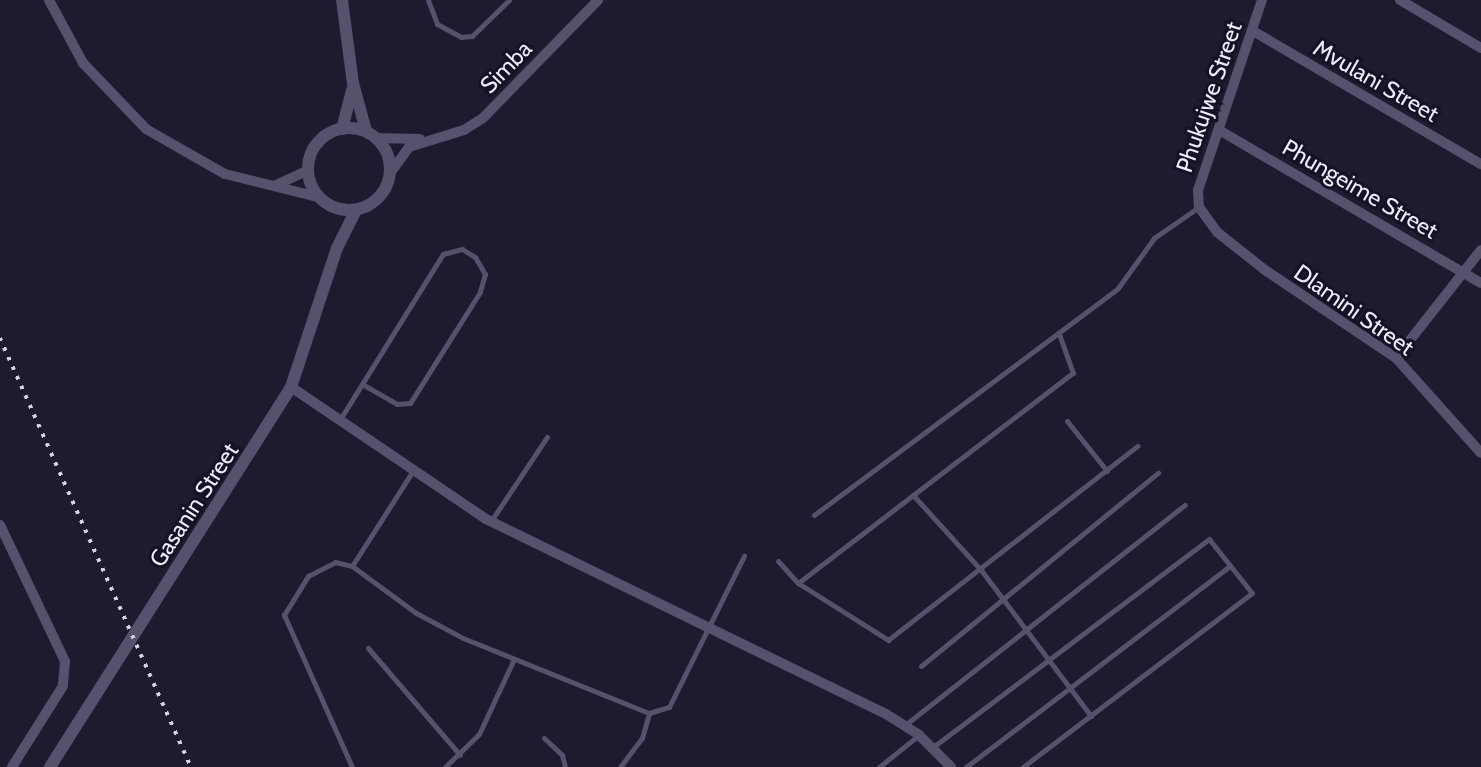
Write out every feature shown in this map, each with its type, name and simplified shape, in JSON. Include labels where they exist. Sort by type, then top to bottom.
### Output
[{"type":"street","points":[[49,0],[83,63],[146,129],[198,162],[270,188],[318,197],[331,207],[356,210],[379,199],[391,172],[409,147],[427,139]]},
{"type":"street","points":[[342,0],[353,83],[371,135],[387,152],[391,172]]},
{"type":"street","name":"Simba","points":[[427,139],[464,130],[483,118],[598,0]]},
{"type":"street","name":"Phukujwe Street","points":[[1199,206],[1198,190],[1262,0]]},
{"type":"street","points":[[1400,0],[1481,48]]},
{"type":"street","name":"Mvulani Street","points":[[1252,31],[1481,164]]},
{"type":"street","points":[[342,129],[353,83]]},
{"type":"street","points":[[318,197],[308,170],[316,145],[342,129],[371,135],[427,139]]},
{"type":"street","name":"Phungeime Street","points":[[1219,130],[1481,283]]},
{"type":"street","points":[[270,188],[308,170]]},
{"type":"street","name":"Dlamini Street","points":[[1199,206],[1210,225],[1233,246],[1396,358],[1481,453]]},
{"type":"street","name":"Gasanin Street","points":[[331,207],[339,232],[337,248]]},
{"type":"street","name":"Gasanin Street","points":[[50,767],[291,387],[337,248],[356,210]]},
{"type":"street","points":[[1396,358],[1481,250]]},
{"type":"street","points":[[291,387],[412,472],[491,521],[905,725],[933,747],[945,765]]},
{"type":"street","points":[[0,525],[65,661],[63,686],[12,767]]},
{"type":"lane","points":[[428,0],[437,24],[461,37],[472,36],[509,0]]},
{"type":"lane","points":[[814,515],[1059,334],[1079,314],[1118,288],[1154,238],[1199,206]]},
{"type":"lane","points":[[339,421],[362,384],[443,254],[462,249],[479,260],[485,274],[480,292],[410,403],[397,404],[362,384]]},
{"type":"lane","points":[[798,583],[1073,373],[1059,334]]},
{"type":"lane","points":[[1067,421],[1107,471]]},
{"type":"lane","points":[[491,521],[547,437]]},
{"type":"lane","points":[[778,561],[798,583],[888,640],[1137,446]]},
{"type":"lane","points":[[352,566],[412,472]]},
{"type":"lane","points":[[921,666],[1002,597],[1158,474]]},
{"type":"lane","points":[[913,495],[981,570],[1091,716]]},
{"type":"lane","points":[[905,725],[1025,627],[1185,505]]},
{"type":"lane","points":[[933,747],[1209,539],[1252,593],[1023,767]]},
{"type":"lane","points":[[352,767],[284,615],[308,576],[320,566],[335,562],[352,566],[416,613],[514,659],[649,713],[669,707],[712,628],[744,556]]},
{"type":"lane","points":[[965,767],[1230,566]]},
{"type":"lane","points":[[368,648],[460,755]]},
{"type":"lane","points":[[445,767],[479,734],[514,659]]},
{"type":"lane","points":[[621,767],[642,737],[649,713]]},
{"type":"lane","points":[[879,767],[919,735]]},
{"type":"lane","points":[[544,738],[562,755],[565,767]]},
{"type":"railway","points":[[0,338],[191,767]]}]
